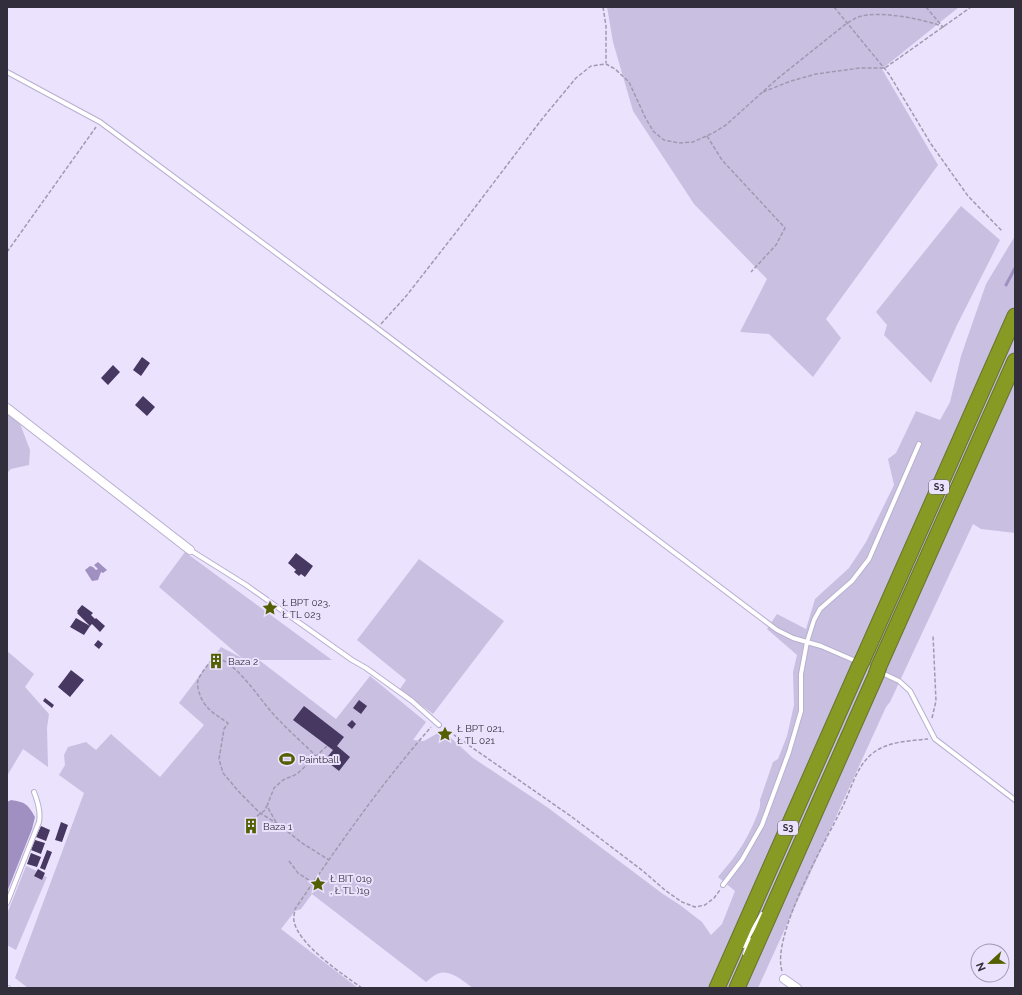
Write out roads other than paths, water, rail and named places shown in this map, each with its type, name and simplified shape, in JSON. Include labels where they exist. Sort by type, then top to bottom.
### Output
[{"type":"highway","name":"S3","points":[[718,988],[1015,316]]},
{"type":"highway","name":"S3","points":[[735,988],[1015,361]]},
{"type":"street","points":[[7,408],[190,550]]},
{"type":"street","points":[[784,979],[797,988]]},
{"type":"lane","points":[[7,72],[100,122],[773,626],[793,638],[821,646],[862,663]]},
{"type":"lane","points":[[723,885],[742,860],[762,825],[788,752],[801,710],[800,674],[807,642],[814,620],[820,609],[852,581],[869,560],[919,444]]},
{"type":"lane","points":[[190,550],[246,585],[352,660],[366,668],[412,701],[438,724]]},
{"type":"lane","points":[[877,670],[899,681],[910,691],[935,739],[1015,800]]},
{"type":"lane","points":[[7,903],[39,822],[39,809],[34,792]]},
{"type":"lane","points":[[760,904],[776,855]]},
{"type":"lane","points":[[770,900],[793,861]]},
{"type":"lane","points":[[740,951],[766,907]]},
{"type":"lane","points":[[743,960],[758,911]]},
{"type":"lane","points":[[718,988],[737,957]]},
{"type":"lane","points":[[735,988],[740,967]]},
{"type":"waterway","points":[[1006,285],[1015,268]]},
{"type":"place","name":"Ł BPT 023, Ł TL 023","points":[[270,608]]},
{"type":"place","name":"Baza 2","points":[[216,661]]},
{"type":"place","name":"Ł BPT 021, Ł TL 021","points":[[445,734]]},
{"type":"place","name":"Paintball","points":[[287,759]]},
{"type":"place","name":"Baza 1","points":[[251,826]]},
{"type":"place","name":"Ł BIT 019 , Ł TL )19","points":[[318,884]]}]
